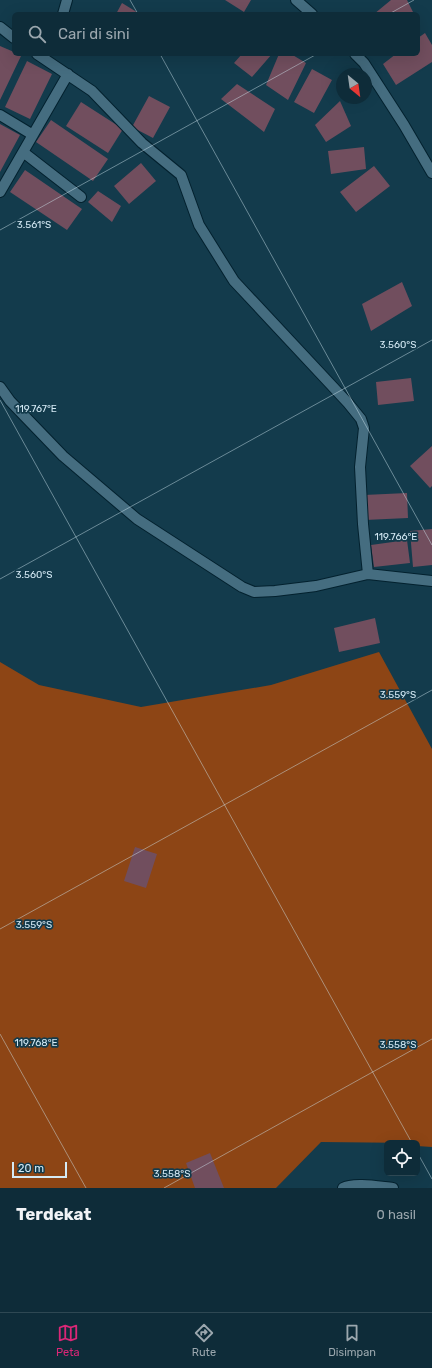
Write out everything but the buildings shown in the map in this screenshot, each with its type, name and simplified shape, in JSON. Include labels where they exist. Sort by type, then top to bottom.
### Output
[{"type":"street","points":[[64,12],[67,0]]},
{"type":"street","points":[[296,0],[310,12]]},
{"type":"street","points":[[0,27],[12,36]]},
{"type":"street","points":[[42,56],[92,91],[142,143],[181,175],[199,225],[234,281],[348,403],[360,419],[364,428],[360,467],[363,524],[368,574]]},
{"type":"street","points":[[358,56],[364,63],[404,124],[432,173]]},
{"type":"street","points":[[0,192],[68,74]]},
{"type":"street","points":[[0,115],[33,135]]},
{"type":"street","points":[[23,152],[81,197]]},
{"type":"street","points":[[0,387],[10,401],[63,456],[137,519],[242,587],[254,592],[275,591],[316,586],[368,574],[432,581]]},
{"type":"street","points":[[343,1188],[346,1186],[363,1186],[393,1188]]},
{"type":"shaded area","points":[[379,652],[432,749],[432,1147],[420,1146],[420,1140],[384,1140],[384,1143],[321,1142],[276,1188],[0,1188],[0,662],[39,685],[141,707],[271,685]]}]
